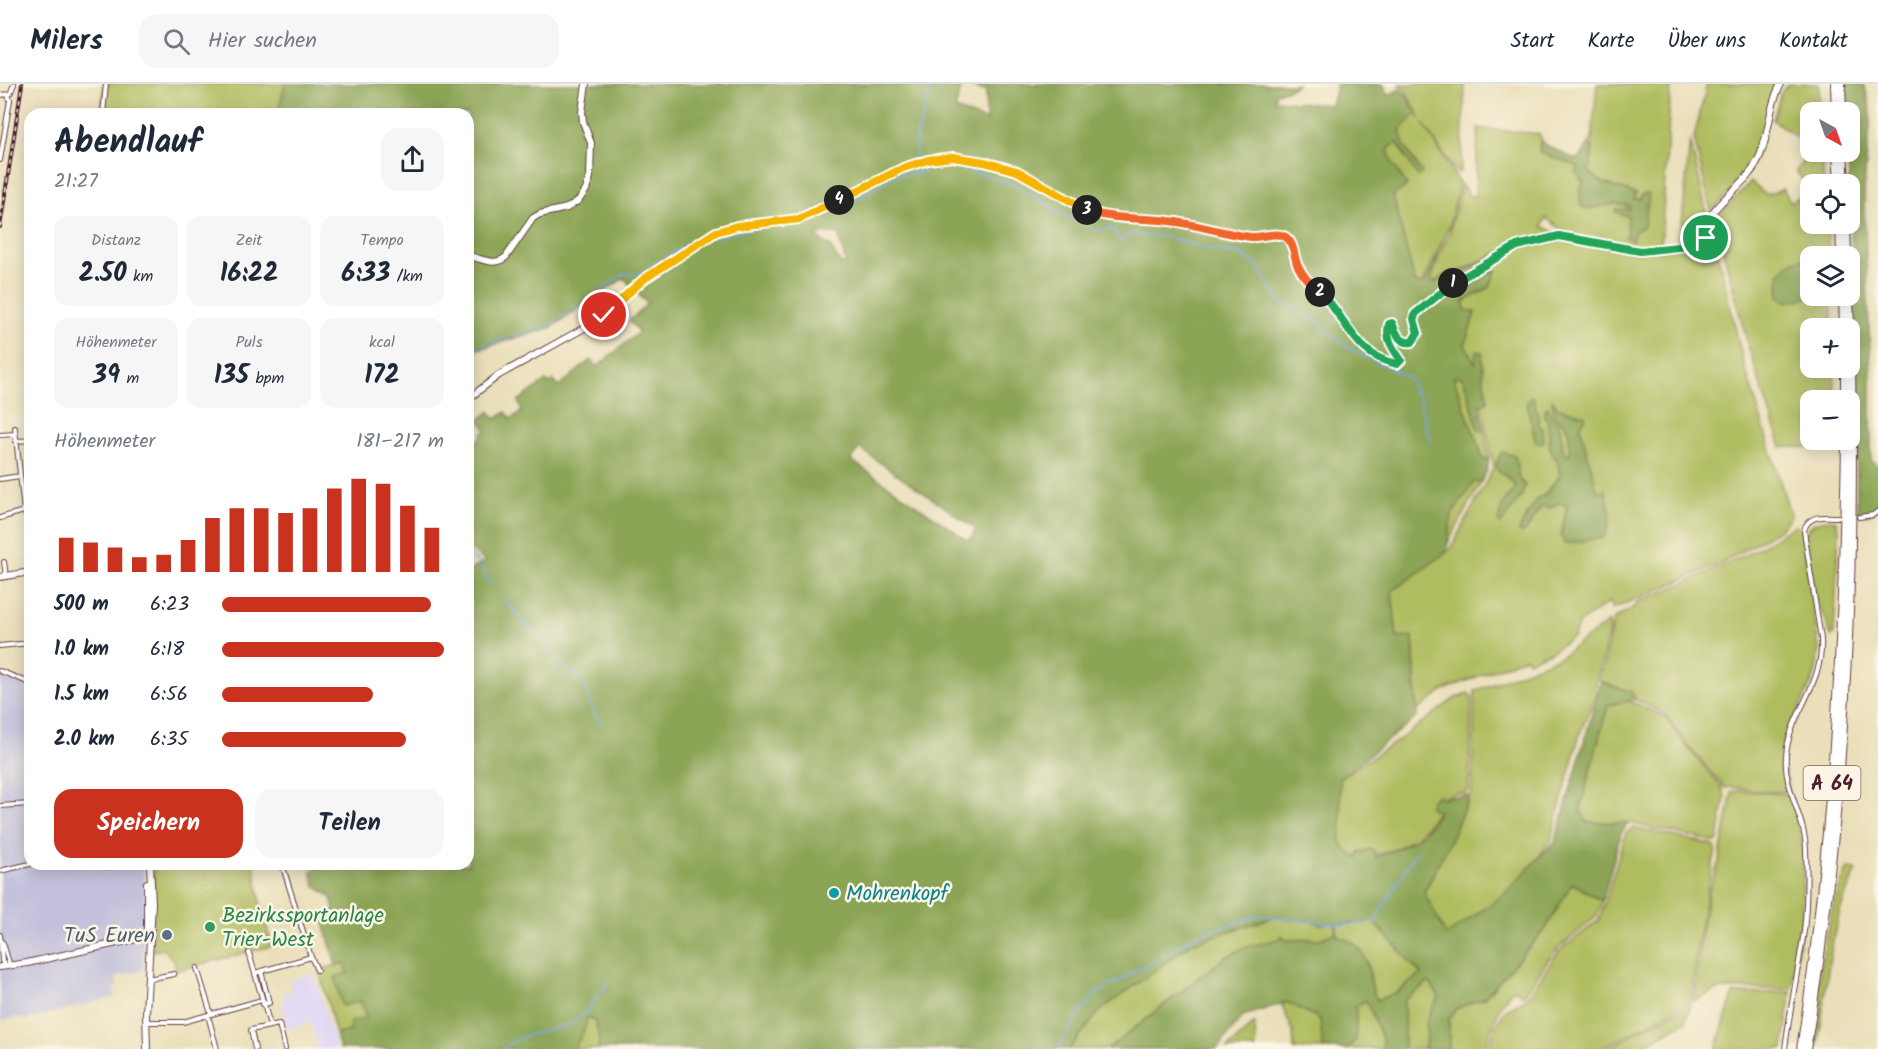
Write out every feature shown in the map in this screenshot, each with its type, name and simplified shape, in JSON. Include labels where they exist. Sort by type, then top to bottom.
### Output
[{"type":"highway","points":[[1835,84],[1836,102]]},
{"type":"highway","points":[[1841,84],[1842,102]]},
{"type":"highway","name":"A 64","points":[[1806,1049],[1820,955],[1835,820],[1846,657],[1851,511],[1849,306]]},
{"type":"highway","name":"A 64","points":[[1801,1049],[1826,849],[1834,756],[1842,618],[1846,450]]},
{"type":"street","points":[[0,95],[8,95],[13,91],[14,84]]},
{"type":"street","points":[[104,108],[106,84]]},
{"type":"street","points":[[474,258],[495,263],[500,262],[506,258],[533,218],[540,214],[567,208],[583,197],[590,177],[591,143],[583,122],[582,112],[586,84]]},
{"type":"street","points":[[474,394],[494,378],[592,324],[644,279],[716,232],[737,226],[799,219],[903,168],[942,157],[962,157],[1008,168],[1035,179],[1082,208],[1100,215],[1173,221],[1250,237],[1275,235],[1285,237],[1289,240],[1298,266],[1334,308],[1357,343],[1375,356],[1397,364],[1401,360],[1391,346],[1388,336],[1389,324],[1392,323],[1399,338],[1412,342],[1418,333],[1414,319],[1418,311],[1457,280],[1517,246],[1559,236],[1635,250],[1694,246],[1705,240],[1710,219],[1745,180],[1755,165],[1781,84]]},
{"type":"street","points":[[0,160],[10,100],[8,95]]},
{"type":"street","points":[[0,518],[24,511],[15,428]]},
{"type":"street","points":[[0,435],[15,434]]},
{"type":"street","points":[[16,441],[24,440]]},
{"type":"street","points":[[0,479],[20,476]]},
{"type":"street","points":[[1859,518],[1873,515],[1878,511]]},
{"type":"street","points":[[1785,1049],[1805,919],[1806,859],[1804,837],[1789,784],[1785,758],[1791,732],[1816,678],[1821,654],[1821,639],[1804,531],[1806,524],[1814,518],[1839,517]]},
{"type":"street","points":[[4,562],[3,576],[24,573]]},
{"type":"street","points":[[0,646],[24,644]]},
{"type":"street","points":[[0,671],[24,680]]},
{"type":"street","points":[[0,806],[24,804]]},
{"type":"street","points":[[0,871],[24,865]]},
{"type":"street","points":[[147,1049],[148,870]]},
{"type":"street","points":[[284,870],[317,970]]},
{"type":"street","points":[[0,934],[4,965]]},
{"type":"street","points":[[0,934],[4,965]]},
{"type":"street","points":[[4,965],[52,958],[149,936]]},
{"type":"street","points":[[134,939],[141,940],[149,949]]},
{"type":"street","points":[[0,956],[1,951]]},
{"type":"street","points":[[249,953],[270,1025]]},
{"type":"street","points":[[255,974],[311,957]]},
{"type":"street","points":[[197,968],[217,1049]]},
{"type":"street","points":[[146,1022],[180,1022],[262,1002],[269,1003],[261,971]]},
{"type":"street","points":[[148,979],[174,974]]},
{"type":"street","points":[[255,1049],[251,1030],[279,1024],[285,1049]]},
{"type":"shaded area","points":[[0,672],[24,682],[24,870],[144,870],[145,931],[143,970],[116,977],[117,986],[113,988],[115,997],[26,1020],[17,1017],[0,1021]]},
{"type":"shaded area","points":[[314,973],[336,1049],[318,1049],[310,1022],[288,1029],[283,1009],[283,994],[292,990],[289,981]]},
{"type":"green space","points":[[104,84],[285,84],[279,108],[102,108]]},
{"type":"green space","points":[[285,84],[962,84],[1298,84],[1287,90],[1276,92],[1275,100],[1331,105],[1337,84],[1383,84],[1389,95],[1400,89],[1417,113],[1400,131],[1404,145],[1422,173],[1418,176],[1397,142],[1388,150],[1393,164],[1407,185],[1393,196],[1415,283],[1424,284],[1439,253],[1431,282],[1438,282],[1448,273],[1466,269],[1497,253],[1498,255],[1463,275],[1469,286],[1496,270],[1490,287],[1464,301],[1466,312],[1475,312],[1465,345],[1475,363],[1476,351],[1482,352],[1483,377],[1488,401],[1479,406],[1484,430],[1479,430],[1463,378],[1453,377],[1484,460],[1489,458],[1487,470],[1481,482],[1474,482],[1452,514],[1446,553],[1392,591],[1397,638],[1413,636],[1417,717],[1340,778],[1341,843],[1351,855],[1358,857],[1359,852],[1371,849],[1375,852],[1375,858],[1413,841],[1423,833],[1439,812],[1430,807],[1431,800],[1439,795],[1443,798],[1467,795],[1451,839],[1424,892],[1446,935],[1501,897],[1556,840],[1601,682],[1631,692],[1636,700],[1631,699],[1608,705],[1580,809],[1587,822],[1629,823],[1621,833],[1602,901],[1572,883],[1546,928],[1485,997],[1456,1009],[1449,1019],[1449,1049],[1425,1049],[1427,1019],[1439,996],[1429,982],[1404,1000],[1404,1049],[1382,1049],[1383,1041],[1366,1000],[1356,1006],[1356,1039],[1348,1049],[1323,1049],[1320,1019],[1287,1002],[1243,1016],[1217,1049],[1108,1049],[1226,957],[1245,947],[1279,939],[1282,935],[1285,940],[1320,939],[1335,933],[1336,923],[1319,924],[1306,920],[1274,917],[1192,943],[1100,1011],[1069,1049],[598,1049],[597,1027],[594,1020],[588,1017],[574,1049],[340,1049],[336,1034],[351,1031],[350,1022],[366,1018],[361,1001],[342,1006],[335,977],[348,973],[345,963],[336,965],[322,916],[334,910],[331,897],[315,886],[311,871],[474,870],[474,568],[485,561],[474,553],[474,446],[486,429],[479,420],[490,411],[495,419],[506,412],[511,419],[522,411],[518,401],[546,381],[549,384],[553,380],[559,387],[590,360],[597,367],[639,332],[629,321],[647,304],[624,278],[550,328],[474,351],[474,108],[279,108]],"holes":[[[962,84],[986,91],[986,121],[955,109]],[[838,234],[846,264],[841,264],[830,246],[818,238],[818,235]],[[859,448],[976,529],[969,541],[851,460]],[[1375,923],[1421,974],[1397,992],[1377,1000],[1363,954],[1358,947],[1337,936],[1337,924]]]},
{"type":"green space","points":[[1399,84],[1465,84],[1461,171],[1458,173],[1454,170],[1423,123],[1459,183],[1449,227],[1422,284],[1415,283],[1393,196],[1407,185],[1393,164],[1388,150],[1397,142],[1405,157],[1422,173],[1404,145],[1399,131],[1417,113],[1421,119],[1406,91]]},
{"type":"green space","points":[[1597,84],[1671,84],[1661,246],[1639,250],[1572,237],[1546,218],[1542,226],[1555,233],[1553,235],[1518,240],[1510,247],[1431,282],[1439,253],[1449,234],[1461,185],[1470,196],[1475,196],[1478,128],[1539,134],[1544,144],[1540,143],[1540,152],[1579,167],[1583,182],[1581,207],[1588,209],[1614,204],[1630,206],[1626,237],[1632,241],[1634,232],[1639,228],[1640,199],[1634,199],[1636,194],[1604,183],[1588,171],[1593,146],[1588,145],[1592,139]]},
{"type":"green space","points":[[1707,84],[1775,84],[1764,132],[1750,167],[1737,186],[1711,211],[1694,138]]},
{"type":"green space","points":[[1788,84],[1819,84],[1819,102],[1800,102],[1800,140],[1773,120],[1781,92]]},
{"type":"green space","points":[[1845,84],[1863,84],[1870,109],[1864,205],[1871,377],[1871,460],[1878,466],[1878,509],[1868,515],[1857,511],[1857,450],[1860,450],[1860,390],[1856,390],[1856,378],[1860,378],[1860,318],[1854,318],[1854,306],[1860,306],[1860,246],[1852,246],[1851,234],[1860,234],[1860,174],[1849,174],[1848,162],[1860,162],[1860,102],[1846,102]]},
{"type":"green space","points":[[1690,140],[1708,219],[1705,236],[1699,243],[1680,244]]},
{"type":"green space","points":[[1540,142],[1576,160],[1581,157],[1588,145],[1593,146],[1591,166],[1588,171],[1593,176],[1610,186],[1636,194],[1634,199],[1640,199],[1643,194],[1649,194],[1644,226],[1634,232],[1632,241],[1626,237],[1628,216],[1616,212],[1616,209],[1629,209],[1630,206],[1614,204],[1588,209],[1581,207],[1580,192],[1583,182],[1576,173],[1579,167],[1539,152]]},
{"type":"green space","points":[[1803,162],[1822,162],[1823,174],[1800,174],[1800,176],[1796,171]]},
{"type":"green space","points":[[1751,181],[1765,194],[1772,194],[1783,189],[1791,202],[1800,196],[1800,234],[1828,234],[1828,246],[1800,246],[1800,264],[1779,296],[1786,301],[1800,300],[1800,306],[1831,306],[1832,318],[1800,318],[1800,378],[1834,378],[1835,390],[1800,390],[1800,447],[1781,447],[1749,349],[1715,220]]},
{"type":"green space","points":[[1562,239],[1639,253],[1701,246],[1703,259],[1718,254],[1743,361],[1791,516],[1780,529],[1720,564],[1612,609],[1610,602],[1579,623],[1574,636],[1552,651],[1528,661],[1526,657],[1444,690],[1417,711],[1413,637],[1397,639],[1392,591],[1451,548],[1494,467],[1481,405],[1488,401],[1483,377],[1482,352],[1475,364],[1465,345],[1475,312],[1466,312],[1464,302],[1490,287],[1495,270],[1469,286],[1465,278],[1520,246]],"holes":[[[1553,400],[1558,408],[1585,419],[1580,426],[1598,494],[1605,490],[1561,536],[1567,505],[1558,503],[1550,508],[1541,507],[1521,533],[1519,531],[1527,514],[1560,476],[1558,462],[1550,450],[1548,421],[1544,416],[1547,407],[1551,418],[1559,423],[1564,454],[1570,454],[1568,432],[1563,423],[1554,416]],[[1502,452],[1515,456],[1519,479],[1524,484],[1498,521],[1506,498],[1516,486],[1503,474]]]},
{"type":"green space","points":[[1800,260],[1800,300],[1796,301],[1786,301],[1779,296],[1779,273],[1790,262]]},
{"type":"green space","points":[[1453,377],[1463,378],[1479,429],[1484,430],[1489,458],[1484,461]]},
{"type":"green space","points":[[1530,397],[1533,397],[1539,425],[1542,428],[1543,443],[1535,439],[1527,403]]},
{"type":"green space","points":[[1552,399],[1558,408],[1585,415],[1580,427],[1598,493],[1605,490],[1610,509],[1609,527],[1602,538],[1564,544],[1561,536],[1567,506],[1558,503],[1550,508],[1541,507],[1525,532],[1519,531],[1537,498],[1544,496],[1560,476],[1558,462],[1550,450],[1548,421],[1544,416],[1544,411],[1548,407],[1552,418],[1559,423],[1564,454],[1570,454],[1568,432],[1563,423],[1554,416]]},
{"type":"green space","points":[[1502,452],[1515,456],[1519,479],[1525,486],[1522,495],[1501,524],[1498,521],[1503,504],[1516,486],[1498,471],[1496,464]]},
{"type":"green space","points":[[1474,481],[1481,482],[1447,545],[1452,514]]},
{"type":"green space","points":[[1836,521],[1839,529],[1834,635],[1831,636],[1826,620],[1816,602],[1805,537],[1811,525]]},
{"type":"green space","points":[[1795,525],[1801,530],[1819,649],[1815,675],[1784,741],[1782,768],[1784,767],[1789,791],[1768,792],[1725,788],[1690,748],[1664,713],[1636,700],[1631,692],[1600,681],[1614,619],[1634,607],[1637,602],[1738,559]]},
{"type":"green space","points":[[1609,622],[1610,628],[1596,685],[1596,694],[1579,736],[1551,840],[1530,869],[1501,897],[1445,936],[1424,893],[1472,791],[1475,691],[1560,657]]},
{"type":"green space","points":[[1468,693],[1472,697],[1469,790],[1465,793],[1447,796],[1430,807],[1438,811],[1419,834],[1404,844],[1378,855],[1351,855],[1341,844],[1340,778],[1399,740],[1454,699]]},
{"type":"green space","points":[[1629,701],[1664,716],[1722,788],[1725,797],[1716,842],[1629,823],[1587,822],[1579,809],[1608,705]]},
{"type":"green space","points":[[1732,792],[1788,794],[1791,797],[1804,848],[1801,931],[1792,987],[1790,989],[1722,989],[1695,1001],[1697,964],[1709,891],[1719,862]]},
{"type":"green space","points":[[1633,828],[1710,844],[1716,850],[1704,906],[1692,1001],[1601,1049],[1488,1049],[1496,1024],[1507,1008],[1526,999],[1558,952],[1599,920],[1626,833]]},
{"type":"green space","points":[[1848,868],[1857,871],[1847,891],[1834,935],[1817,1049],[1810,1049],[1826,933]]},
{"type":"green space","name":"Bezirkssportanlage Trier-West","points":[[153,870],[255,870],[272,946],[175,971],[175,962],[164,949],[153,951]]},
{"type":"green space","points":[[1572,882],[1602,901],[1597,916],[1553,953],[1523,996],[1515,989],[1510,993],[1500,1007],[1484,1049],[1449,1049],[1449,1019],[1456,1009],[1485,997],[1546,928]]},
{"type":"green space","points":[[1274,917],[1325,923],[1375,923],[1421,974],[1397,992],[1377,1001],[1373,992],[1368,963],[1337,937],[1336,928],[1335,933],[1320,939],[1285,940],[1282,936],[1279,939],[1246,949],[1204,973],[1108,1049],[1069,1049],[1100,1011],[1192,943]]},
{"type":"green space","points":[[345,963],[348,974],[335,977],[342,1005],[361,1001],[366,1018],[352,1031],[336,1034],[319,970]]},
{"type":"green space","points":[[1429,982],[1440,996],[1427,1019],[1425,1049],[1404,1049],[1404,1000]]},
{"type":"green space","points":[[1791,992],[1783,1049],[1716,1049],[1733,994]]},
{"type":"green space","points":[[1366,1000],[1383,1041],[1382,1049],[1348,1049],[1356,1039],[1356,1006]]},
{"type":"green space","points":[[1287,1002],[1320,1019],[1323,1049],[1294,1049],[1293,1032],[1282,1005]]},
{"type":"green space","points":[[1690,1006],[1686,1021],[1638,1049],[1608,1049],[1640,1030]]},
{"type":"green space","points":[[587,1017],[594,1020],[598,1030],[598,1049],[574,1049],[584,1030]]},
{"type":"green space","points":[[1255,1023],[1256,1049],[1227,1049]]},
{"type":"waterway","points":[[915,158],[915,142],[932,84]]},
{"type":"waterway","points":[[935,164],[961,168],[1013,185],[1093,230],[1113,229],[1120,241],[1132,233],[1141,236],[1164,236],[1205,249],[1239,254],[1258,266],[1279,301],[1301,310]]},
{"type":"waterway","points":[[838,205],[867,194],[890,178],[900,174],[918,174],[932,166]]},
{"type":"waterway","points":[[827,209],[834,206]]},
{"type":"waterway","points":[[782,224],[798,222]]},
{"type":"waterway","points":[[714,237],[768,225]]},
{"type":"waterway","points":[[689,243],[703,237]]},
{"type":"waterway","points":[[474,349],[549,326],[625,274],[639,274],[686,245]]},
{"type":"waterway","points":[[1304,312],[1350,349],[1411,380],[1413,390],[1419,398],[1430,443]]},
{"type":"waterway","points":[[474,559],[479,562],[493,586]]},
{"type":"waterway","points":[[504,599],[534,634],[544,641],[565,668],[573,671],[582,683]]},
{"type":"waterway","points":[[583,685],[593,711],[602,724]]},
{"type":"waterway","points":[[1059,1049],[1071,1026],[1094,995],[1197,935],[1257,916],[1344,925],[1375,923],[1417,851]]},
{"type":"waterway","points":[[503,1049],[527,1035],[572,1024],[587,1011],[609,981]]},
{"type":"railway","points":[[0,227],[22,84]]},
{"type":"place","name":"Mohrenkopf","points":[[834,893]]},
{"type":"place","name":"Bezirkssportanlage Trier-West","points":[[210,927]]},
{"type":"place","name":"TuS Euren","points":[[167,935]]},
{"type":"route","points":[[604,315],[644,279],[716,232],[737,226],[799,219],[888,174],[915,163],[942,157],[962,157],[1017,171],[1035,179],[1082,208],[1100,215],[1173,221],[1250,237],[1281,235],[1289,240],[1293,247],[1298,266],[1312,285],[1327,298],[1357,343],[1375,356],[1397,364],[1401,363],[1401,360],[1391,346],[1388,336],[1389,324],[1392,323],[1399,338],[1412,342],[1418,333],[1414,319],[1418,311],[1457,280],[1517,246],[1559,236],[1620,248],[1645,250],[1699,245],[1706,238]]}]
